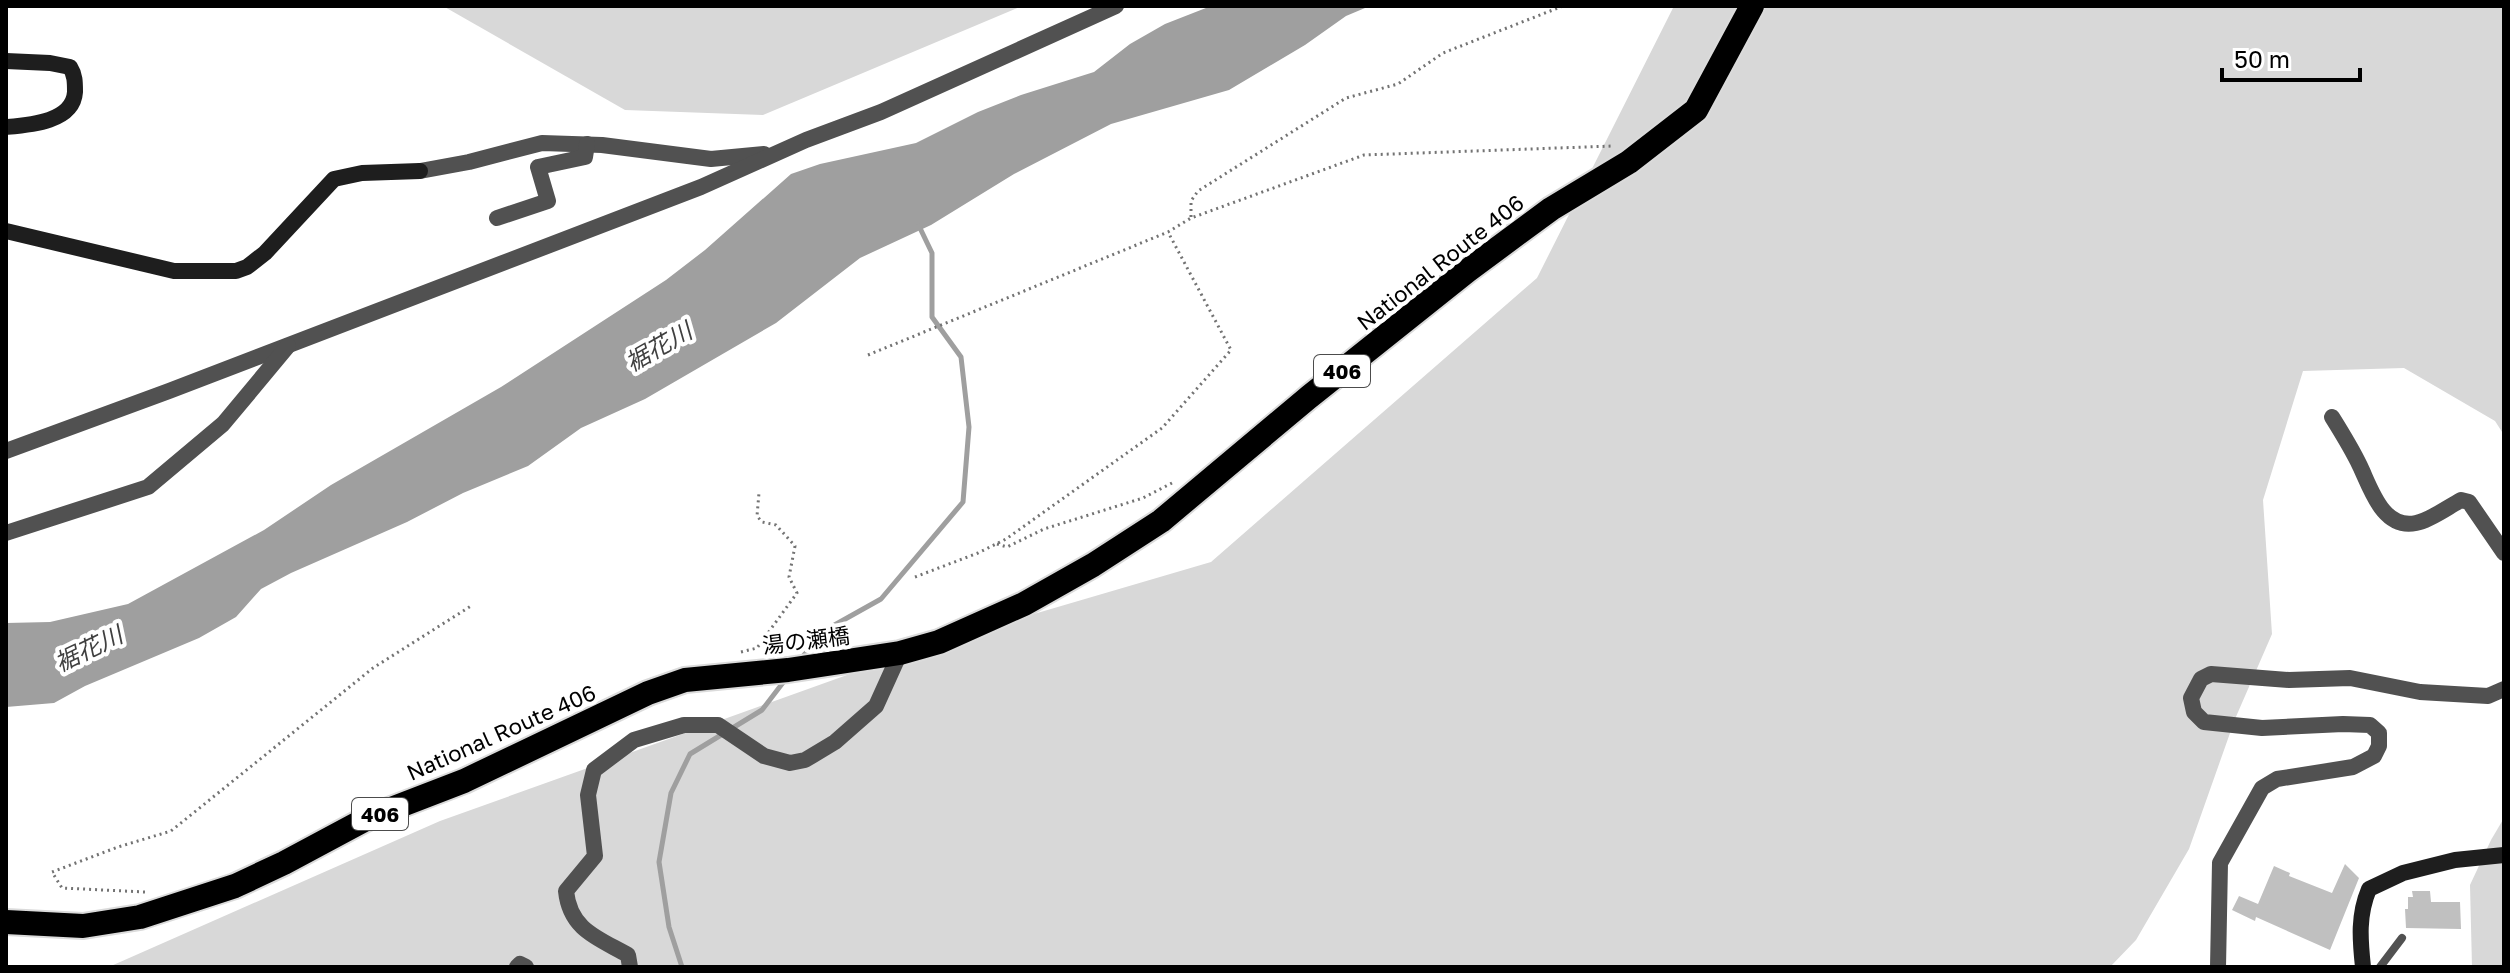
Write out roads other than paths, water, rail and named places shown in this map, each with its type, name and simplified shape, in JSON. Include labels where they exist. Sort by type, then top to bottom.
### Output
[{"type":"highway","name":"National Route 406","points":[[871,659],[939,642],[1024,604],[1161,521],[1467,271],[1551,209],[1629,162],[1696,110],[1752,6]]},
{"type":"highway","name":"湯の瀬橋","points":[[748,673],[871,659]]},
{"type":"highway","name":"National Route 406","points":[[6,922],[83,926],[140,917],[235,886],[368,818],[464,781],[648,693],[685,680],[748,673]]},
{"type":"street","points":[[6,451],[672,198],[806,140],[881,112],[1116,6]]},
{"type":"street","points":[[6,61],[70,67],[75,80],[74,100],[64,112],[30,125],[6,127]]},
{"type":"street","points":[[6,231],[174,271],[236,271],[247,267],[265,253],[334,179],[362,173],[420,171],[542,143],[587,144],[711,159],[778,153]]},
{"type":"street","points":[[497,218],[548,201],[538,167],[585,157],[587,144]]},
{"type":"street","points":[[6,533],[148,487],[223,424],[289,345]]},
{"type":"street","points":[[2332,417],[2373,496],[2393,520],[2417,523],[2461,500],[2469,502],[2504,553]]},
{"type":"street","points":[[630,967],[628,955],[583,930],[568,909],[566,891],[595,856],[588,795],[594,770],[634,740],[684,725],[718,725],[764,756],[790,763],[805,760],[835,742],[876,706],[900,653]]},
{"type":"street","points":[[2218,967],[2220,863],[2262,788],[2277,779],[2353,767],[2374,756],[2379,746],[2379,733],[2370,725],[2262,728],[2204,722],[2194,712],[2191,698],[2201,679],[2211,674],[2289,680],[2350,678],[2420,692],[2488,696],[2504,689]]},
{"type":"street","points":[[2350,967],[2362,959],[2359,928],[2362,906],[2369,889],[2403,873],[2455,860],[2504,855]]},
{"type":"street","points":[[517,967],[520,964],[526,967]]},
{"type":"lane","points":[[2380,967],[2402,938]]},
{"type":"water","name":"裾花川","points":[[1211,6],[1417,6],[1365,8],[1346,16],[1305,45],[1229,90],[1111,124],[1014,174],[931,225],[860,258],[776,323],[645,399],[581,428],[528,466],[291,573],[261,589],[236,617],[199,638],[85,686],[54,703],[6,707],[6,623],[50,622],[128,604],[264,530],[331,485],[501,387],[666,280],[791,174],[820,164],[916,143],[978,112],[1094,72],[1130,44],[1165,24]]},
{"type":"waterway","points":[[800,660],[822,632],[881,599],[963,502],[969,427],[961,357],[932,317],[932,253],[919,226]]},
{"type":"waterway","points":[[682,967],[669,927],[659,862],[671,793],[690,754],[762,710],[785,680]]}]
